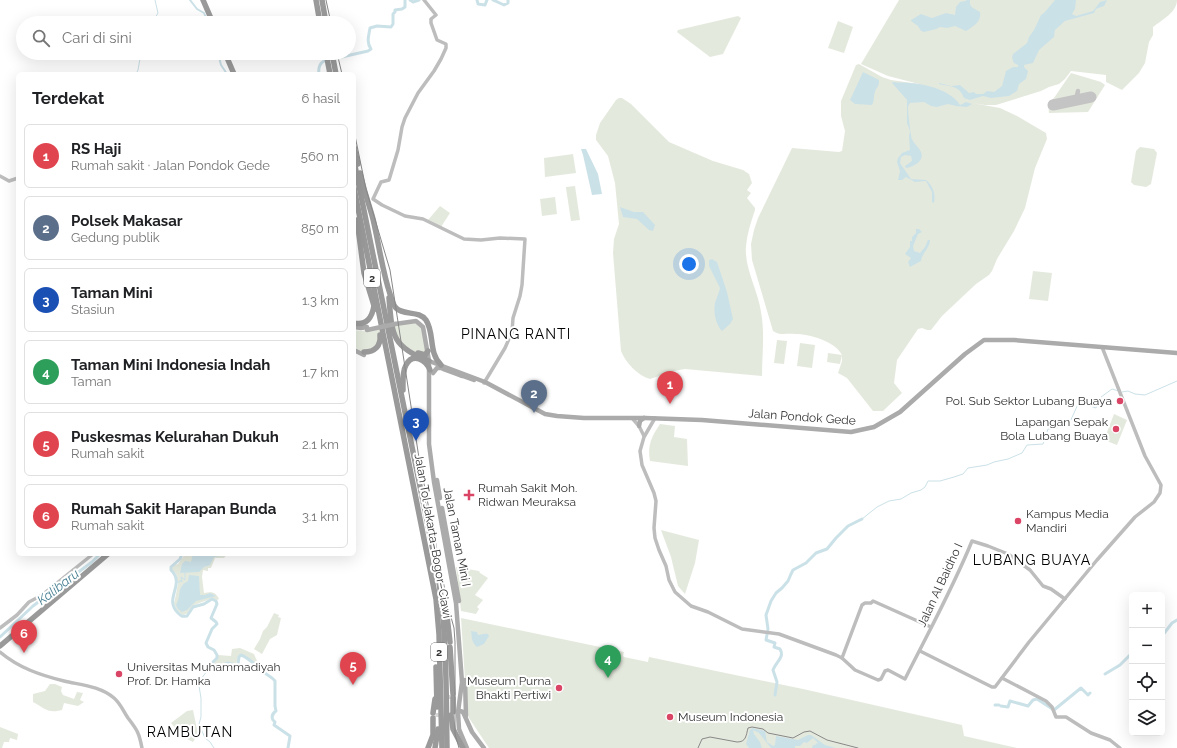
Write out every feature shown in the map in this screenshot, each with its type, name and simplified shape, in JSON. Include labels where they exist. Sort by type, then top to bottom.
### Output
[{"type":"highway","points":[[205,0],[211,16]]},
{"type":"highway","points":[[316,0],[319,16]]},
{"type":"highway","points":[[322,0],[325,16]]},
{"type":"highway","points":[[229,60],[235,72]]},
{"type":"highway","points":[[231,60],[235,72]]},
{"type":"highway","points":[[330,60],[335,72]]},
{"type":"highway","points":[[330,72],[331,64]]},
{"type":"highway","points":[[356,156],[373,219],[388,287],[392,329],[398,341],[407,350],[431,366]]},
{"type":"highway","name":"Jalan Tol Jakarta–Bogor–Ciawi","points":[[356,171],[434,555],[442,603],[445,634],[448,748]]},
{"type":"highway","points":[[356,197],[360,247],[364,273],[374,306],[380,335],[380,343],[373,350],[364,353]]},
{"type":"highway","name":"Jalan Tol Jakarta–Bogor–Ciawi","points":[[356,197],[436,599],[439,634],[442,748]]},
{"type":"highway","points":[[388,287],[396,308],[401,311],[418,314],[426,321],[434,355],[441,367]]},
{"type":"highway","points":[[356,323],[362,324],[368,320],[372,314],[374,306]]},
{"type":"highway","points":[[390,313],[396,335],[401,343],[420,354],[426,355],[428,351]]},
{"type":"highway","points":[[364,353],[380,352],[385,354],[388,359]]},
{"type":"highway","points":[[403,404],[404,373],[407,364],[414,359],[421,359],[431,366]]},
{"type":"highway","points":[[419,483],[424,491],[428,507]]},
{"type":"highway","points":[[434,543],[434,555]]},
{"type":"highway","points":[[0,641],[105,556]]},
{"type":"highway","points":[[0,646],[105,556]]},
{"type":"highway","points":[[427,556],[426,561],[434,618],[436,691],[433,733],[428,748]]},
{"type":"highway","points":[[442,603],[446,608],[448,623],[452,696]]},
{"type":"highway","points":[[448,623],[447,627],[455,732],[463,748]]},
{"type":"highway","points":[[435,715],[438,732],[435,748]]},
{"type":"highway","points":[[425,748],[433,733]]},
{"type":"main road","points":[[356,330],[359,331],[415,319],[423,323],[426,327],[431,366]]},
{"type":"main road","points":[[395,323],[412,321],[419,322],[423,327],[431,366]]},
{"type":"main road","name":"Jalan Pondok Gede","points":[[654,421],[704,420],[842,432],[860,431],[878,426],[900,412],[965,354],[984,340],[1014,340],[1177,353]]},
{"type":"main road","points":[[356,349],[364,353]]},
{"type":"main road","points":[[431,366],[437,368],[441,367],[484,383]]},
{"type":"main road","points":[[431,366],[441,367],[497,388],[549,415],[584,418],[646,418],[654,421]]},
{"type":"main road","name":"Jalan Taman Mini I","points":[[431,366],[428,444],[456,603],[462,682],[454,713],[467,748]]},
{"type":"main road","name":"Jalan Taman Mini I","points":[[431,366],[432,450],[458,592],[463,647],[466,716]]},
{"type":"main road","points":[[639,426],[640,421],[646,418]]},
{"type":"main road","points":[[454,713],[465,706],[463,702],[462,682]]},
{"type":"main road","points":[[454,713],[463,712],[472,732],[484,748]]},
{"type":"street","points":[[424,0],[436,15],[431,19],[431,23],[438,40],[446,44],[446,48],[434,71],[418,93],[402,127],[398,150],[389,180],[381,182],[373,199],[405,216],[423,219],[464,239],[526,239],[521,294],[513,318],[512,332],[505,348],[484,383]]},
{"type":"street","points":[[0,176],[9,181],[16,179]]},
{"type":"street","points":[[920,651],[992,687],[995,687],[1065,599],[1134,517],[1156,499],[1161,489],[1159,482],[1145,456],[1103,348]]},
{"type":"street","points":[[632,418],[639,426],[644,436]]},
{"type":"street","points":[[654,421],[644,436],[640,451],[642,465],[655,497],[654,533],[666,566],[669,580],[675,592],[691,606],[747,630],[783,634],[791,639],[842,658],[862,605],[865,603],[871,603],[873,601],[931,627]]},
{"type":"street","name":"Jalan Al Baidho I","points":[[842,658],[855,670],[878,680],[881,679],[885,671],[888,670],[906,678],[943,606],[973,541],[1010,555],[1031,571],[1043,586],[1051,589],[1065,599]]},
{"type":"street","points":[[0,628],[17,615],[29,602],[42,595],[91,556]]},
{"type":"street","points":[[0,652],[28,670],[48,677],[93,687],[111,696],[122,706],[138,730],[142,748]]},
{"type":"street","points":[[1002,678],[1046,701],[1054,710],[1056,717],[1066,717],[1091,733],[1110,740],[1120,748]]},
{"type":"shaded area","points":[[899,0],[1177,0],[1175,8],[1172,12],[1153,27],[1153,35],[1149,42],[1145,63],[1139,73],[1122,90],[1106,82],[1106,75],[1071,71],[1059,84],[1041,91],[996,105],[972,103],[1000,108],[1046,133],[1047,139],[1035,168],[1025,208],[1014,231],[989,275],[976,284],[942,316],[931,330],[922,328],[918,329],[897,360],[894,383],[902,393],[883,411],[873,411],[847,378],[838,373],[842,361],[842,355],[834,346],[821,339],[801,334],[781,334],[773,331],[752,260],[751,244],[758,218],[792,148],[842,151],[845,131],[841,116],[841,101],[856,65],[859,64],[882,77],[891,80],[919,84],[888,76],[861,64]]},
{"type":"shaded area","points":[[738,16],[741,18],[723,54],[710,57],[677,32],[678,30]]},
{"type":"shaded area","points":[[838,21],[853,27],[844,53],[828,48]]},
{"type":"shaded area","points":[[1071,73],[1101,82],[1105,85],[1088,112],[1049,113],[1048,103],[1054,98]]},
{"type":"shaded area","points":[[619,98],[622,98],[631,104],[669,142],[713,161],[743,170],[749,174],[752,183],[747,190],[751,193],[747,198],[755,210],[747,237],[746,254],[762,320],[762,376],[685,369],[650,379],[636,372],[623,355],[621,351],[613,253],[614,239],[619,224],[615,183],[608,156],[596,140],[600,123]]},
{"type":"shaded area","points":[[1140,147],[1154,149],[1157,153],[1151,184],[1146,187],[1134,185],[1131,182],[1136,151]]},
{"type":"shaded area","points":[[573,154],[576,173],[545,177],[544,158]]},
{"type":"shaded area","points":[[575,186],[580,220],[571,221],[566,187]]},
{"type":"shaded area","points":[[555,197],[557,214],[542,216],[540,199]]},
{"type":"shaded area","points":[[440,206],[450,213],[441,227],[428,220]]},
{"type":"shaded area","points":[[1033,271],[1052,273],[1048,301],[1029,299]]},
{"type":"shaded area","points":[[412,321],[421,324],[428,351],[420,355],[399,340],[393,324]]},
{"type":"shaded area","points":[[379,327],[381,335],[379,345],[363,352],[356,348],[356,330],[362,331]]},
{"type":"shaded area","points":[[777,340],[787,341],[784,364],[774,363]]},
{"type":"shaded area","points":[[800,343],[815,345],[812,368],[797,366]]},
{"type":"shaded area","points":[[828,353],[842,355],[840,364],[827,362]]},
{"type":"shaded area","name":"Lapangan Sepak Bola Lubang Buaya","points":[[1114,414],[1127,420],[1117,445],[1104,440]]},
{"type":"shaded area","points":[[660,424],[675,426],[674,437],[687,439],[688,466],[650,461],[649,450],[651,441]]},
{"type":"shaded area","points":[[661,530],[699,540],[695,563],[685,594],[678,586],[671,557]]},
{"type":"shaded area","points":[[184,556],[226,556],[224,558],[215,558],[211,568],[208,568],[208,571],[203,570],[202,577],[204,593],[213,593],[219,599],[217,600],[212,598],[197,604],[193,606],[187,614],[183,615],[178,612],[174,604],[178,584],[176,574],[171,569],[174,565],[178,564]]},
{"type":"shaded area","points":[[456,567],[479,571],[488,578],[475,595],[483,600],[477,607],[479,609],[476,614],[461,611]]},
{"type":"shaded area","points":[[274,613],[279,615],[278,617],[281,618],[277,635],[270,639],[262,654],[254,649]]},
{"type":"shaded area","points":[[461,618],[624,652],[624,657],[648,662],[649,657],[803,689],[962,725],[964,736],[1017,748],[489,748],[469,718],[467,711]]},
{"type":"shaded area","points":[[240,648],[254,654],[257,661],[255,663],[246,656],[241,655],[238,657],[236,664],[226,662],[221,667],[213,665],[218,655],[231,656],[232,649]]},
{"type":"shaded area","points":[[50,684],[55,684],[62,687],[61,691],[63,695],[74,699],[77,692],[83,693],[80,700],[84,702],[78,706],[64,703],[62,710],[46,710],[33,702],[33,694],[45,691]]},
{"type":"shaded area","points":[[193,710],[198,734],[193,742],[183,737],[171,723],[187,711]]},
{"type":"shaded area","points":[[0,727],[18,734],[17,740],[10,738],[9,742],[4,742],[2,748],[0,748]]},
{"type":"water","points":[[970,0],[971,6],[980,12],[980,18],[971,28],[966,31],[955,26],[947,28],[940,27],[924,32],[911,21],[921,14],[932,18],[946,13],[955,15],[956,7],[960,2]]},
{"type":"water","points":[[1055,0],[1076,0],[1075,9],[1072,14],[1076,16],[1093,11],[1100,2],[1107,0],[1104,6],[1096,9],[1094,13],[1065,21],[1055,30],[1054,37],[1039,50],[1033,63],[1024,65],[1028,71],[1026,79],[1019,84],[1017,91],[1009,96],[991,98],[983,96],[970,100],[964,98],[960,91],[951,86],[960,85],[969,93],[974,92],[976,94],[983,94],[987,91],[994,92],[1002,86],[1006,71],[1013,67],[1018,67],[1018,65],[1013,61],[1013,54],[1027,43],[1041,15]]},
{"type":"water","points":[[863,72],[879,80],[879,85],[875,92],[872,105],[855,104],[850,100]]},
{"type":"water","points":[[892,83],[930,86],[951,95],[960,105],[966,102],[972,104],[967,107],[948,104],[937,107],[931,106],[924,102],[910,103],[908,106],[912,138],[922,155],[920,161],[912,166],[906,168],[905,166],[912,161],[911,156],[905,155],[901,157],[900,163],[911,179],[926,180],[928,182],[934,193],[934,203],[932,202],[932,192],[926,181],[915,182],[906,177],[902,180],[898,180],[900,171],[897,162],[902,153],[910,150],[910,131],[907,123],[907,100]]},
{"type":"water","points":[[581,149],[586,149],[598,174],[602,194],[592,195]]},
{"type":"water","points":[[620,207],[634,212],[643,212],[655,225],[653,231],[649,230],[637,219],[623,217]]},
{"type":"water","points":[[916,229],[919,229],[922,232],[918,234],[913,246],[914,251],[920,253],[928,240],[930,240],[930,243],[921,261],[910,267],[908,262],[911,258],[905,254],[910,247],[910,241],[912,241],[912,237],[916,233]]},
{"type":"water","points":[[712,259],[717,262],[727,292],[733,319],[722,331],[717,322],[714,307],[720,288],[709,266],[709,260]]},
{"type":"water","points":[[192,556],[221,556],[214,557],[210,565],[204,567],[199,572],[180,573],[182,564],[185,561],[191,562]]},
{"type":"water","points":[[189,575],[199,576],[200,595],[210,593],[216,596],[196,601],[187,610],[182,612],[176,605],[182,586],[188,581]]},
{"type":"water","points":[[471,631],[477,632],[478,635],[488,634],[489,636],[484,644],[477,647],[473,641]]},
{"type":"water","points":[[752,728],[765,731],[767,742],[773,746],[775,745],[776,736],[798,740],[811,735],[825,745],[836,748],[812,748],[813,745],[818,743],[813,738],[807,743],[804,742],[800,746],[795,746],[795,748],[771,748],[759,733],[753,730],[762,748],[749,748],[746,744]]},
{"type":"waterway","points":[[155,0],[158,13],[156,16]]},
{"type":"waterway","points":[[190,0],[205,16]]},
{"type":"waterway","points":[[356,54],[371,49],[368,41],[370,28],[377,26],[391,27],[393,24],[393,14],[395,10],[405,7],[405,0]]},
{"type":"waterway","points":[[410,0],[413,2],[419,0]]},
{"type":"waterway","points":[[477,0],[478,4],[485,5],[487,0]]},
{"type":"waterway","points":[[493,0],[504,5],[508,3],[508,0]]},
{"type":"waterway","points":[[137,72],[140,60]]},
{"type":"waterway","points":[[220,60],[226,72]]},
{"type":"waterway","points":[[319,72],[319,66],[321,63],[328,60]]},
{"type":"waterway","points":[[1122,392],[1128,391],[1135,394],[1145,395],[1177,381]]},
{"type":"waterway","points":[[862,519],[877,507],[889,501],[901,499],[911,493],[921,490],[925,487],[928,481],[940,481],[954,477],[963,474],[968,468],[987,465],[1022,453],[1027,445],[1043,444],[1048,429],[1069,424],[1079,402],[1096,408],[1101,397],[1112,389],[1119,391]]},
{"type":"waterway","points":[[775,695],[777,682],[773,670],[780,660],[781,652],[780,649],[774,647],[775,643],[766,640],[768,629],[766,615],[771,601],[776,593],[788,581],[793,570],[806,563],[816,553],[827,549],[848,526],[862,519]]},
{"type":"waterway","name":"Kalibaru","points":[[0,637],[33,606],[98,556]]},
{"type":"waterway","points":[[181,556],[171,567],[176,581],[173,597],[174,607],[180,615],[187,616],[193,607],[204,604],[212,599],[216,601],[217,604],[211,618],[217,624],[212,629],[206,643],[208,647],[214,650],[217,655],[217,658],[212,663],[213,665],[222,667],[227,663],[236,665],[238,664],[239,657],[241,655],[251,661],[275,681],[276,711],[272,719],[275,722],[274,725],[290,736],[288,748]]},
{"type":"waterway","points":[[177,582],[180,582],[180,580],[182,582],[181,577],[185,580],[185,573]]},
{"type":"waterway","points":[[1165,632],[1172,623],[1177,620]]},
{"type":"waterway","points":[[1105,674],[1120,665],[1129,656]]},
{"type":"waterway","points":[[214,661],[210,663],[207,671],[201,679],[199,686],[201,698],[201,717],[199,724],[205,738],[214,748]]},
{"type":"waterway","points":[[1001,706],[1008,707],[1010,701],[1028,706],[1033,700],[1037,699],[1054,710],[1081,688],[1088,695],[1090,693]]},
{"type":"taxiway","points":[[1076,100],[1078,91]]},
{"type":"runway","points":[[1053,105],[1091,97]]},
{"type":"tram line","points":[[326,0],[329,16]]},
{"type":"tram line","points":[[339,60],[342,72]]},
{"type":"tram line","points":[[356,141],[366,189],[390,270],[419,458],[448,606],[454,628],[455,734],[459,748]]},
{"type":"tram line","points":[[698,748],[702,739],[710,737],[740,742],[744,740],[748,728],[752,727],[763,729],[768,733],[793,738],[804,732],[810,731],[827,740],[858,748]]},
{"type":"place","name":"Pol. Sub Sektor Lubang Buaya","points":[[1120,401]]},
{"type":"place","name":"RS Haji","points":[[670,404]]},
{"type":"place","name":"Polsek Makasar","points":[[534,413]]},
{"type":"place","name":"Lapangan Sepak Bola Lubang Buaya","points":[[1116,429]]},
{"type":"place","name":"Taman Mini","points":[[416,441]]},
{"type":"place","name":"Rumah Sakit Moh. Ridwan Meuraksa","points":[[469,495]]},
{"type":"place","name":"Kampus Media Mandiri","points":[[1018,521]]},
{"type":"place","name":"Rumah Sakit Harapan Bunda","points":[[24,653]]},
{"type":"place","name":"Universitas Muhammadiyah Prof. Dr. Hamka","points":[[119,674]]},
{"type":"place","name":"Taman Mini Indonesia Indah","points":[[608,678]]},
{"type":"place","name":"Puskesmas Kelurahan Dukuh","points":[[353,685]]},
{"type":"place","name":"Museum Purna Bhakti Pertiwi","points":[[559,688]]},
{"type":"place","name":"Museum Indonesia","points":[[670,717]]},
{"type":"district","name":"PINANG RANTI","points":[[516,334]]},
{"type":"district","name":"LUBANG BUAYA","points":[[1032,560]]},
{"type":"district","name":"RAMBUTAN","points":[[190,732]]}]
